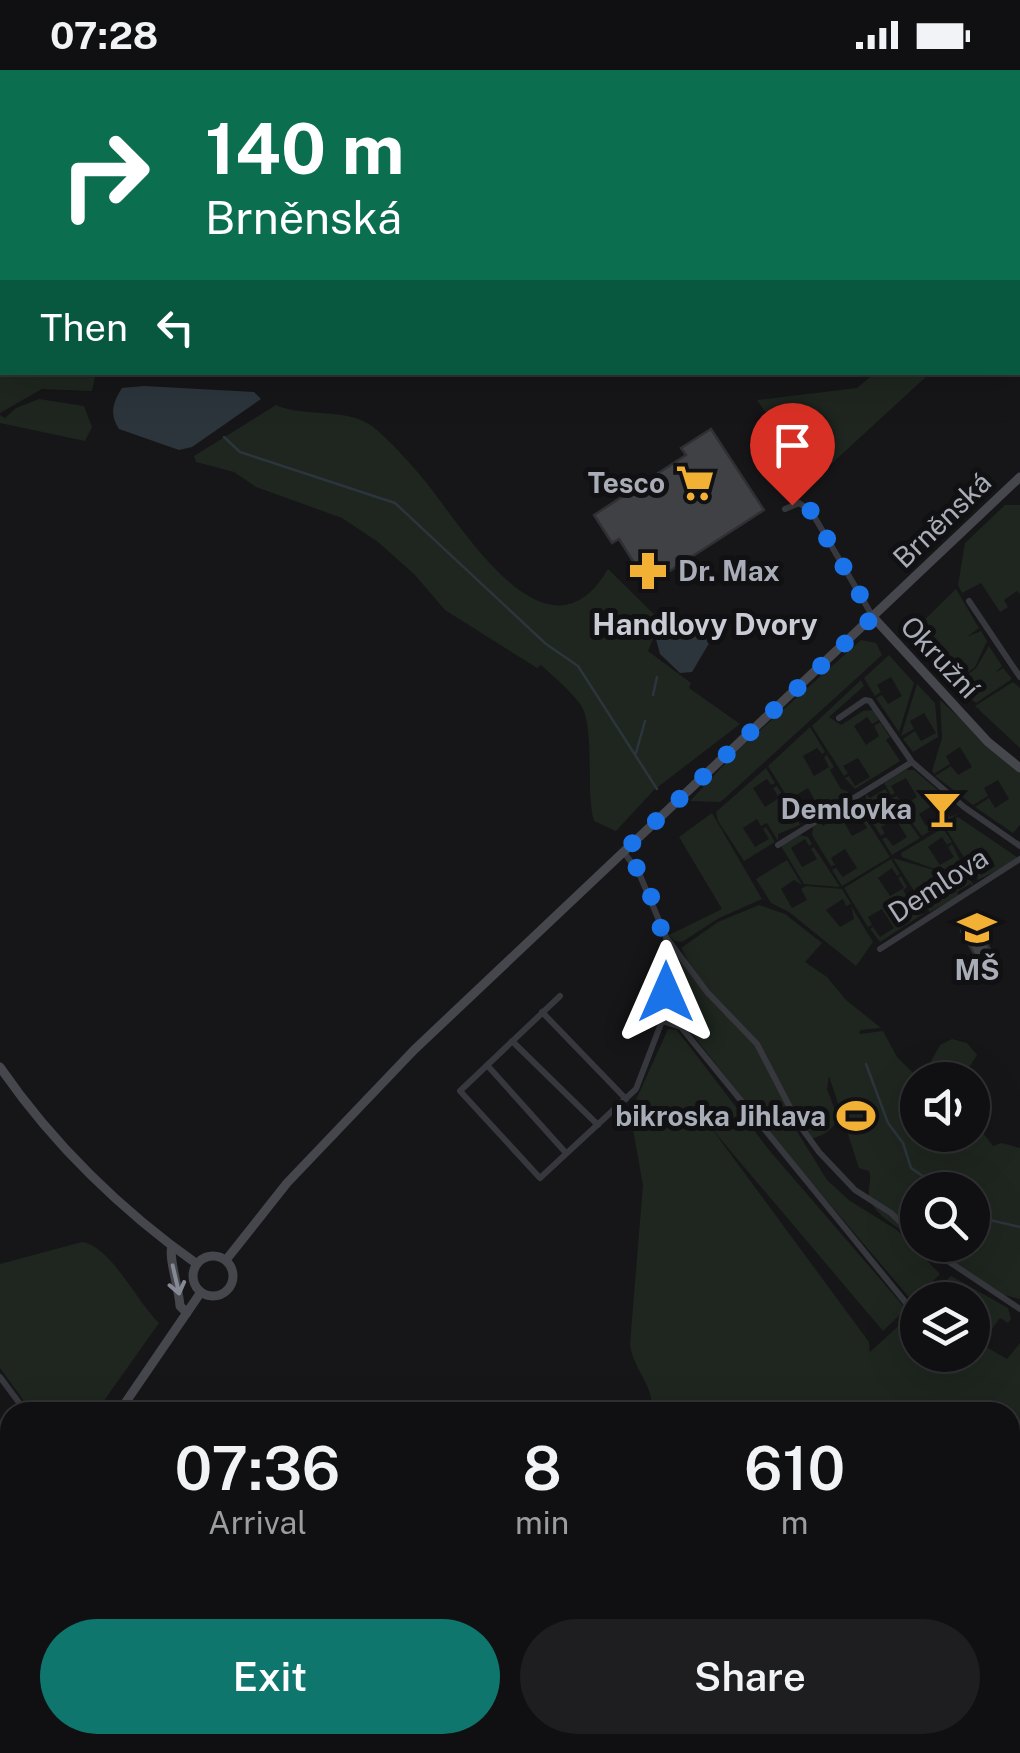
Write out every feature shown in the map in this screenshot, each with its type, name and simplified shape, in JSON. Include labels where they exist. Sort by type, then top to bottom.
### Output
[{"type":"main road","name":"Brněnská","points":[[226,1260],[287,1183],[350,1115],[546,924],[1020,477]]},
{"type":"main road","name":"Okružní","points":[[873,617],[988,742],[1020,768]]},
{"type":"main road","points":[[0,1067],[20,1097],[73,1156],[197,1264]]},
{"type":"main road","points":[[172,1246],[168,1256],[178,1280],[180,1306],[187,1313]]},
{"type":"main road","points":[[211,1256],[226,1260],[234,1275],[231,1286],[217,1296],[201,1292],[193,1276],[197,1264],[211,1256]]},
{"type":"main road","points":[[125,1402],[201,1292]]},
{"type":"street","points":[[785,509],[799,503],[811,511],[873,617]]},
{"type":"street","points":[[970,601],[1020,677]]},
{"type":"street","name":"Demlova","points":[[839,718],[865,700],[870,702],[912,762],[964,807],[1020,846]]},
{"type":"street","points":[[778,845],[912,762]]},
{"type":"street","points":[[624,851],[639,873],[666,937],[707,992],[757,1044],[808,1139],[838,1174],[900,1222]]},
{"type":"street","name":"Demlova","points":[[880,949],[1020,859]]},
{"type":"street","points":[[560,996],[460,1090],[540,1178],[638,1085],[662,1021],[668,973],[666,937]]},
{"type":"street","points":[[542,1012],[626,1099]]},
{"type":"street","points":[[662,1021],[681,1027],[900,1296]]},
{"type":"street","points":[[512,1041],[598,1125]]},
{"type":"street","points":[[486,1065],[566,1154]]},
{"type":"street","points":[[950,1262],[1020,1309]]},
{"type":"street","points":[[0,1377],[19,1402]]},
{"type":"shaded area","points":[[0,375],[96,375],[92,391],[42,389],[0,413]]},
{"type":"shaded area","points":[[873,375],[928,375],[816,478],[799,461],[757,400],[857,388]]},
{"type":"shaded area","points":[[122,388],[254,392],[261,399],[192,447],[179,450],[119,429],[116,424],[113,408]]},
{"type":"shaded area","points":[[39,399],[84,406],[92,427],[85,441],[0,423],[0,415],[5,418],[16,408]]},
{"type":"shaded area","points":[[276,405],[337,414],[372,426],[419,474],[484,557],[509,582],[534,599],[560,605],[585,597],[608,569],[665,625],[655,634],[648,651],[691,683],[689,688],[740,724],[654,790],[616,831],[594,821],[585,714],[572,694],[541,665],[537,668],[445,610],[415,575],[378,542],[342,518],[256,487],[234,472],[196,462],[194,456]]},
{"type":"shaded area","points":[[1005,505],[1020,505],[1020,594],[1017,591],[1004,600],[1008,607],[1000,612],[981,583],[962,593],[958,585],[965,543]]},
{"type":"shaded area","points":[[956,589],[979,628],[967,637],[981,631],[987,641],[975,667],[952,684],[924,655],[912,632]]},
{"type":"shaded area","points":[[667,631],[692,632],[711,640],[692,672],[680,673],[660,654],[656,639]]},
{"type":"shaded area","points":[[861,640],[876,643],[882,655],[720,802],[690,801],[737,751]]},
{"type":"shaded area","points":[[989,646],[1002,666],[995,673],[1003,668],[1012,679],[976,703],[954,686],[976,668]]},
{"type":"shaded area","points":[[889,655],[914,683],[899,732],[876,698],[882,695],[888,704],[902,696],[891,677],[877,685],[881,692],[875,696],[864,678]]},
{"type":"shaded area","points":[[861,680],[864,686],[829,717],[841,725],[863,711],[873,710],[879,720],[872,724],[867,717],[854,726],[866,745],[879,736],[874,726],[880,722],[900,761],[855,789],[845,778],[849,776],[855,786],[870,777],[858,758],[843,766],[848,773],[844,776],[812,726]]},
{"type":"shaded area","points":[[1013,682],[1020,688],[1020,748],[975,706]]},
{"type":"shaded area","points":[[917,684],[935,703],[938,737],[913,752],[903,739],[915,731],[921,741],[936,733],[924,713],[910,721],[914,729],[901,736]]},
{"type":"shaded area","points":[[940,700],[1020,772],[1020,825],[1013,833],[975,807],[989,798],[995,808],[1009,799],[998,780],[984,788],[988,796],[973,805],[935,776],[951,766],[958,775],[972,767],[960,747],[946,756],[950,764],[934,774],[932,771],[942,738]]},
{"type":"shaded area","points":[[810,727],[825,752],[822,754],[817,748],[803,756],[814,776],[829,767],[824,757],[827,755],[841,789],[849,792],[807,822],[795,809],[799,807],[805,816],[819,808],[808,788],[793,797],[797,804],[793,806],[768,766]]},
{"type":"shaded area","points":[[766,768],[775,783],[771,785],[767,779],[753,788],[765,807],[779,798],[773,788],[777,786],[785,799],[780,803],[791,820],[797,818],[800,825],[778,834],[778,841],[767,823],[761,826],[757,819],[743,828],[755,847],[769,839],[763,829],[766,827],[775,842],[744,861],[716,812]]},
{"type":"shaded area","points":[[905,770],[914,770],[951,801],[940,801],[919,814],[926,826],[947,813],[950,817],[961,812],[922,836],[893,798],[897,796],[903,806],[917,797],[906,778],[891,786],[895,793],[891,795],[884,783]]},
{"type":"shaded area","points":[[885,789],[920,838],[892,855],[882,839],[886,837],[893,846],[907,837],[895,818],[881,827],[885,833],[881,836],[862,805],[866,805],[866,794],[870,798]]},
{"type":"shaded area","points":[[847,806],[854,806],[862,813],[859,815],[855,808],[841,817],[852,836],[867,828],[861,818],[864,816],[890,857],[842,886],[832,870],[836,868],[843,877],[857,868],[845,849],[831,858],[835,865],[831,866],[812,835],[813,827],[820,822],[823,826]]},
{"type":"shaded area","points":[[712,813],[762,899],[719,918],[682,942],[674,941],[669,935],[722,909],[679,837]]},
{"type":"shaded area","points":[[958,817],[1020,859],[978,880],[970,868],[974,865],[981,875],[995,866],[982,847],[968,855],[973,863],[969,865],[944,826]]},
{"type":"shaded area","points":[[943,828],[952,842],[947,845],[942,837],[928,847],[940,865],[954,857],[948,847],[952,844],[965,870],[932,868],[902,857],[901,853]]},
{"type":"shaded area","points":[[800,835],[808,837],[812,844],[809,846],[805,839],[791,848],[802,867],[817,859],[811,849],[814,847],[840,887],[804,884],[781,846]]},
{"type":"shaded area","points":[[893,858],[930,869],[966,873],[974,886],[970,884],[957,892],[959,896],[930,912],[919,899],[923,896],[930,906],[944,897],[932,878],[918,887],[922,894],[918,897]]},
{"type":"shaded area","points":[[891,859],[900,874],[897,876],[892,868],[878,878],[890,896],[904,888],[898,878],[901,876],[907,887],[903,890],[915,910],[920,908],[923,914],[880,942],[870,929],[873,927],[880,937],[894,928],[882,909],[868,917],[872,925],[868,927],[844,888]]},
{"type":"shaded area","points":[[787,860],[802,885],[794,880],[781,889],[792,908],[807,900],[801,889],[806,886],[842,889],[851,904],[846,906],[843,899],[826,910],[840,927],[854,919],[851,906],[873,942],[856,966],[789,912],[771,903],[756,879]]},
{"type":"shaded area","points":[[759,905],[785,914],[822,943],[805,962],[827,977],[846,1000],[881,1028],[860,1030],[859,1034],[883,1031],[902,1062],[900,1152],[990,1152],[990,1142],[993,1146],[1002,1143],[1020,1148],[1020,1299],[1000,1294],[990,1287],[990,1282],[982,1282],[951,1262],[990,1262],[990,1172],[900,1172],[900,1228],[871,1203],[869,1171],[859,1168],[829,1076],[827,1089],[838,1118],[833,1126],[811,1139],[790,1120],[827,1180],[850,1201],[900,1233],[900,1262],[928,1262],[940,1274],[932,1282],[900,1282],[900,1287],[771,1135],[672,1008],[676,961],[680,960],[704,992],[681,948],[718,922]]},
{"type":"shaded area","points":[[668,1029],[677,1030],[769,1150],[900,1302],[900,1315],[883,1331],[712,1129],[869,1342],[870,1352],[900,1325],[900,1372],[990,1372],[990,1349],[1007,1359],[1020,1343],[1020,1402],[652,1402],[630,1344],[643,1185],[630,1113]]},
{"type":"shaded area","points":[[952,1039],[967,1043],[977,1055],[973,1062],[931,1062],[940,1045]]},
{"type":"shaded area","points":[[82,1242],[93,1246],[113,1264],[159,1323],[103,1402],[25,1402],[0,1368],[0,1264]]},
{"type":"shaded area","points":[[990,1298],[1008,1308],[1008,1323],[1000,1318],[990,1332]]},
{"type":"building","name":"Tesco","points":[[711,429],[764,510],[648,585],[619,539],[612,543],[594,515],[686,455],[681,448]]},
{"type":"building","points":[[972,914],[997,963],[984,971],[961,931],[970,925],[966,918]]},
{"type":"waterway","points":[[224,437],[240,452],[395,503],[546,644],[578,666],[657,789]]},
{"type":"waterway","points":[[653,695],[657,677]]},
{"type":"waterway","points":[[636,753],[645,721]]},
{"type":"waterway","points":[[866,1064],[888,1123],[917,1172]]},
{"type":"waterway","points":[[990,1220],[1020,1227]]},
{"type":"place","name":"Tesco","points":[[695,483]]},
{"type":"place","name":"Dr. Max","points":[[648,571]]},
{"type":"place","name":"Demlovka","points":[[942,809]]},
{"type":"place","name":"MŠ","points":[[977,928]]},
{"type":"place","name":"bikroska Jihlava","points":[[856,1116]]},
{"type":"district","name":"Handlovy Dvory","points":[[705,625]]},
{"type":"route","points":[[666,992],[666,937],[639,873],[624,851],[873,617],[811,511],[799,503],[792,505]]}]
